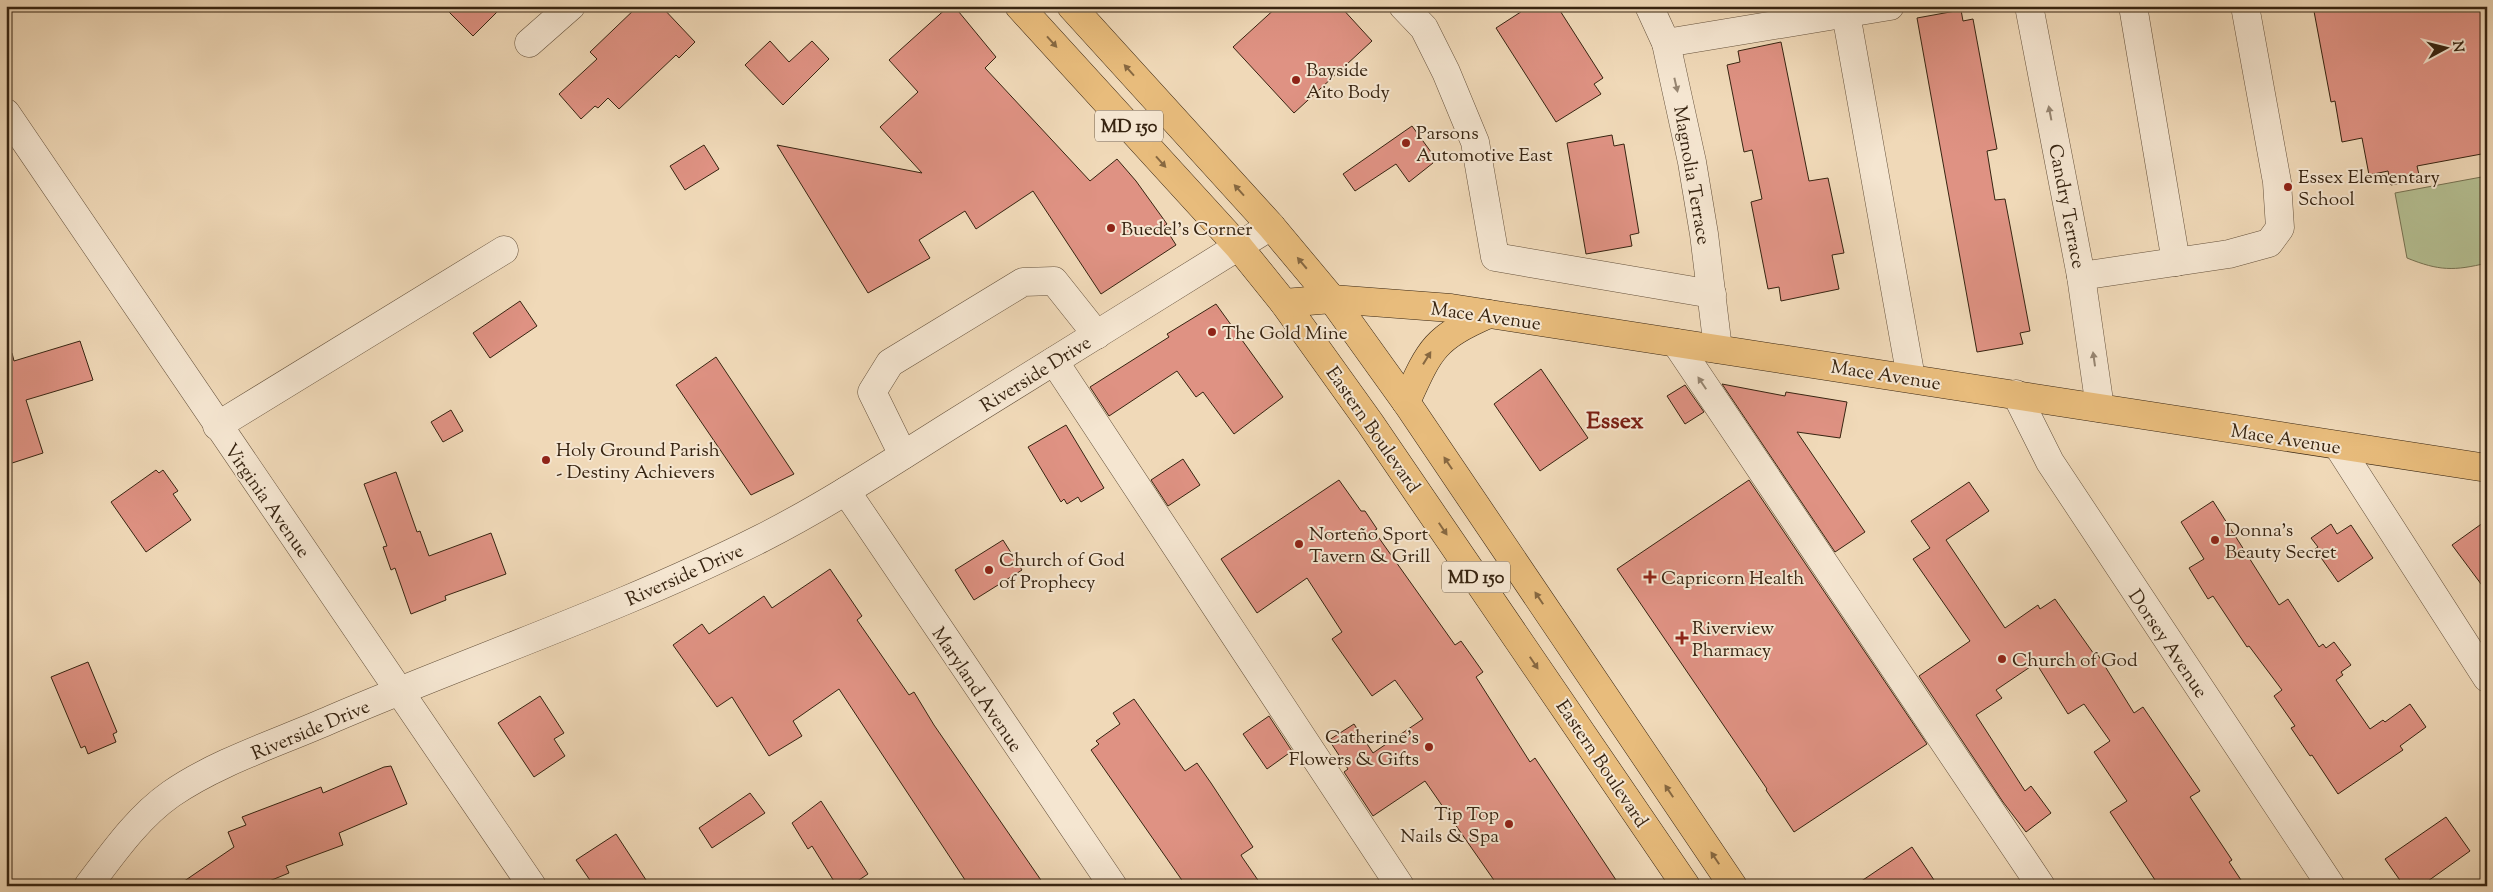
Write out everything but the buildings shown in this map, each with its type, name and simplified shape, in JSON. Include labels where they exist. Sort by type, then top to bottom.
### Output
[{"type":"main road","name":"Eastern Boulevard","points":[[1019,6],[1238,246],[1284,302],[1370,423],[1686,886]]},
{"type":"main road","name":"Eastern Boulevard","points":[[1070,6],[1271,226],[1332,299],[1406,402],[1733,886]]},
{"type":"main road","name":"Mace Avenue","points":[[1284,302],[1332,299],[1451,308],[2487,468]]},
{"type":"main road","points":[[1406,402],[1424,360],[1434,346],[1456,328],[1489,314]]},
{"type":"main road","points":[[1664,854],[1696,831]]},
{"type":"street","points":[[529,43],[571,6]]},
{"type":"street","points":[[1403,6],[1424,28],[1446,72],[1475,142],[1495,257],[1712,294]]},
{"type":"street","name":"Magnolia Terrace","points":[[1649,6],[1666,43],[1692,162],[1712,294],[1718,349]]},
{"type":"street","points":[[1666,43],[1890,6]]},
{"type":"street","name":"Candry Terrace","points":[[2029,6],[2081,276],[2100,408]]},
{"type":"street","points":[[2133,6],[2176,262]]},
{"type":"street","points":[[2081,276],[2229,254],[2269,244],[2280,228],[2277,182],[2245,6]]},
{"type":"street","points":[[1846,14],[1911,378]]},
{"type":"street","name":"Virginia Avenue","points":[[6,114],[532,886]]},
{"type":"street","name":"Riverside Drive","points":[[88,886],[142,818],[171,794],[212,771],[400,690],[543,636],[672,581],[766,536],[846,490],[1271,226]]},
{"type":"street","points":[[217,426],[504,250]]},
{"type":"street","points":[[903,455],[872,392],[890,363],[898,358],[1023,282],[1054,280],[1097,335]]},
{"type":"street","points":[[1676,343],[2041,886]]},
{"type":"street","points":[[1054,361],[1400,886]]},
{"type":"street","name":"Dorsey Avenue","points":[[2016,394],[2056,470],[2331,886]]},
{"type":"street","points":[[2338,446],[2487,678]]},
{"type":"street","name":"Maryland Avenue","points":[[846,490],[1112,886]]},
{"type":"green space","points":[[2487,176],[2487,263],[2447,268],[2428,265],[2407,258],[2395,193]]},
{"type":"place","name":"Bayside Aito Body","points":[[1296,80]]},
{"type":"place","name":"Parsons Automotive East","points":[[1406,143]]},
{"type":"place","name":"Essex Elementary School","points":[[2288,187]]},
{"type":"place","name":"Buedel’s Corner","points":[[1111,228]]},
{"type":"place","name":"The Gold Mine","points":[[1212,332]]},
{"type":"place","name":"Holy Ground Parish - Destiny Achievers","points":[[546,460]]},
{"type":"place","name":"Donna’s Beauty Secret","points":[[2215,540]]},
{"type":"place","name":"Norteño Sport Tavern & Grill","points":[[1299,544]]},
{"type":"place","name":"Church of God of Prophecy","points":[[989,570]]},
{"type":"place","name":"Capricorn Health","points":[[1650,577]]},
{"type":"place","name":"Riverview Pharmacy","points":[[1682,638]]},
{"type":"place","name":"Church of God","points":[[2002,659]]},
{"type":"place","name":"Catherine’s Flowers & Gifts","points":[[1429,747]]},
{"type":"place","name":"Tip Top Nails & Spa","points":[[1509,824]]},
{"type":"district","name":"Essex","points":[[1615,420]]}]
